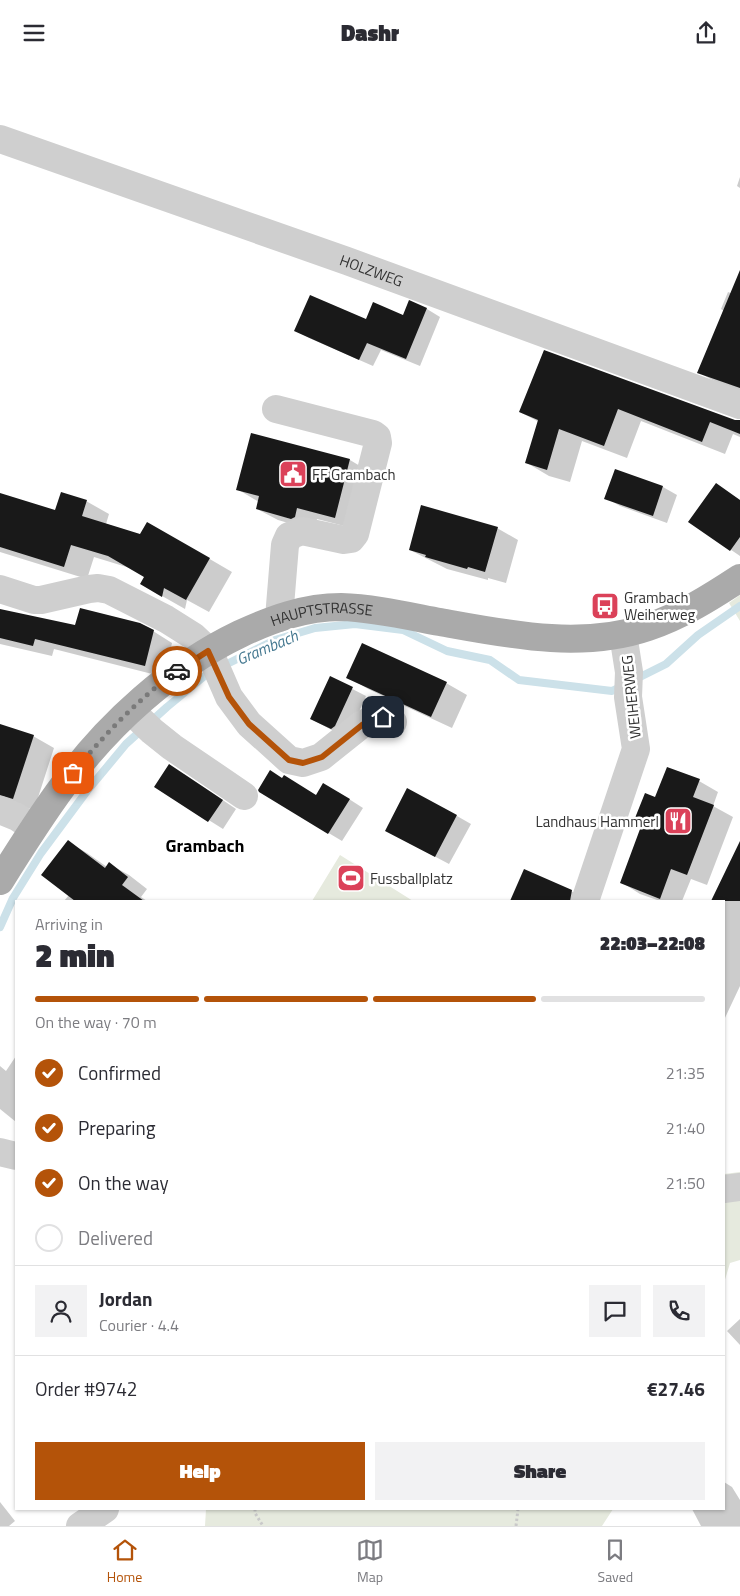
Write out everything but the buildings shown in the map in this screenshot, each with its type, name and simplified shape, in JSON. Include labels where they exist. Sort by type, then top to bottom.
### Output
[{"type":"main road","name":"HAUPTSTRASSE","points":[[0,881],[33,828],[91,751],[141,721],[172,675],[214,665],[248,630],[307,610],[342,607],[387,612],[514,635],[589,638],[623,634],[672,618],[740,578]]},
{"type":"street","name":"HOLZWEG","points":[[0,139],[347,261],[740,405]]},
{"type":"street","points":[[276,409],[374,434],[377,437],[378,443],[355,534],[350,539],[344,540],[302,531],[289,536],[285,545],[279,618]]},
{"type":"street","points":[[0,589],[34,600],[41,600],[98,588],[109,590],[166,619],[193,636],[214,665],[229,697],[249,724],[289,760],[303,763],[322,757],[362,725],[377,717],[383,717],[393,722]]},
{"type":"street","name":"WEIHERWEG","points":[[585,900],[636,749],[623,634]]},
{"type":"street","points":[[141,721],[172,747],[244,796]]},
{"type":"street","points":[[0,811],[17,817],[33,828]]},
{"type":"street","points":[[0,1152],[15,1156]]},
{"type":"street","points":[[725,1189],[740,1187]]},
{"type":"street","points":[[80,1526],[104,1510]]},
{"type":"path","points":[[255,1510],[263,1526]]},
{"type":"path","points":[[516,1526],[518,1510]]},
{"type":"shaded area","points":[[740,595],[740,621],[729,603]]},
{"type":"shaded area","name":"Fussballplatz","points":[[340,855],[411,900],[313,900]]},
{"type":"shaded area","points":[[740,1172],[740,1260],[730,1263],[725,1280],[725,1174]]},
{"type":"shaded area","points":[[206,1510],[612,1510],[602,1526],[205,1526]]},
{"type":"waterway","name":"Grambach","points":[[634,680],[666,664],[698,635],[740,606]]},
{"type":"waterway","name":"Grambach","points":[[0,927],[13,898],[41,853],[87,791],[126,744],[207,674],[275,640],[315,628],[355,624],[403,630],[447,651],[490,660],[519,680],[612,691],[624,685]]},
{"type":"way so far","points":[[73,773],[118,723],[177,671]]},
{"type":"place","name":"FF Grambach","points":[[293,474]]},
{"type":"place","name":"Grambach Weiherweg","points":[[605,606]]},
{"type":"place","name":"Landhaus Hammerl","points":[[678,821]]},
{"type":"place","name":"Fussballplatz","points":[[351,878]]},
{"type":"district","name":"Grambach","points":[[205,845]]},
{"type":"route","points":[[177,671],[208,651],[229,697],[249,724],[289,760],[303,763],[322,757],[362,725],[377,717],[383,717]]}]
